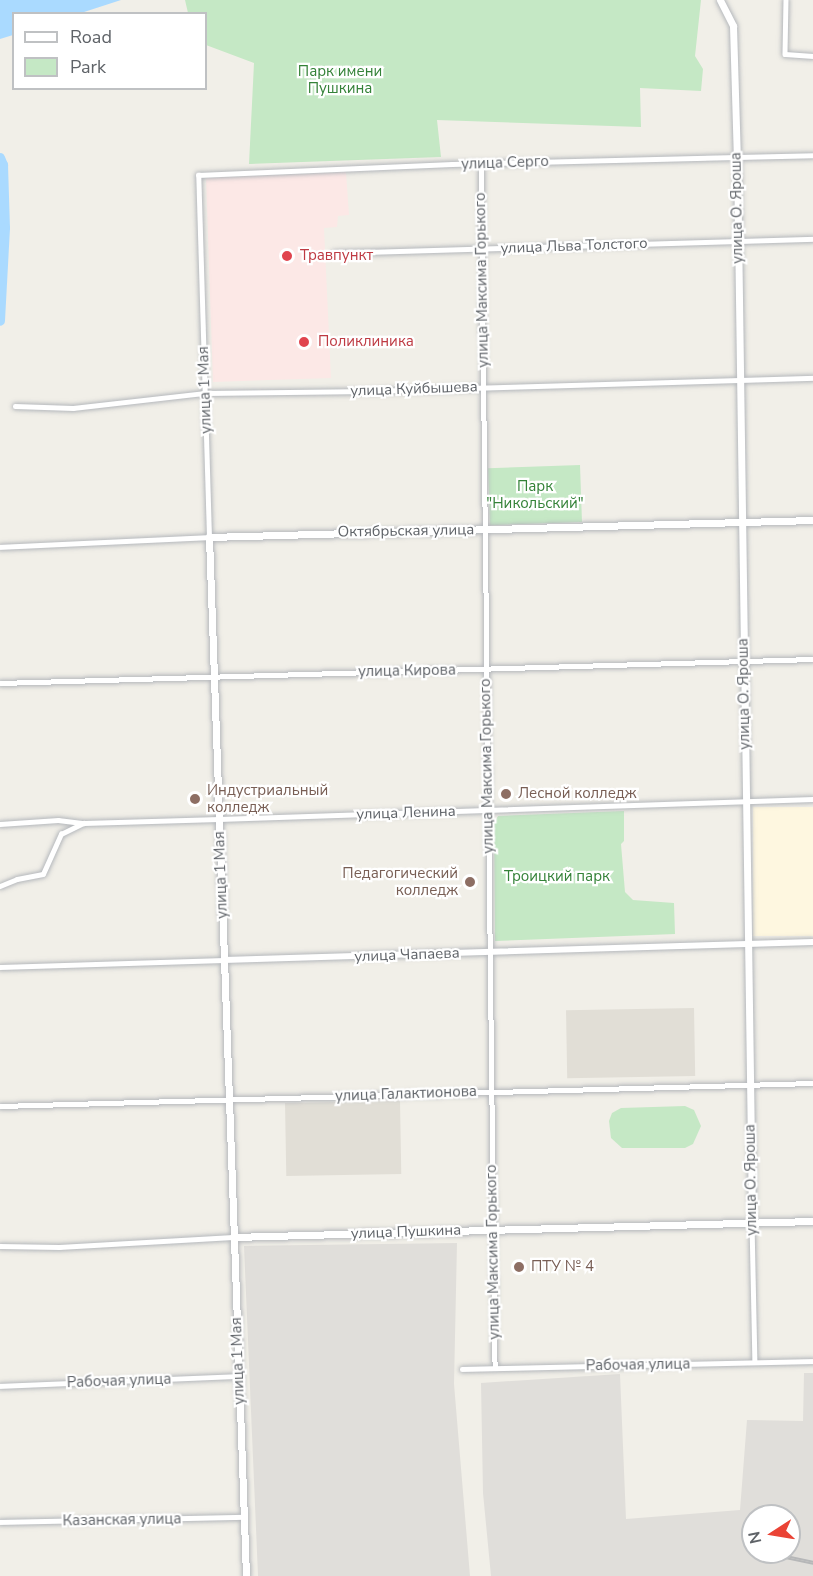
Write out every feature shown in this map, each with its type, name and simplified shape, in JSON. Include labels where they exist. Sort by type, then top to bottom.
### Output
[{"type":"main road","name":"улица О. Яроша","points":[[720,0],[733,26],[737,157],[752,1223]]},
{"type":"main road","name":"Октябрьская улица","points":[[209,537],[813,520]]},
{"type":"main road","name":"улица 1 Мая","points":[[209,537],[246,1576]]},
{"type":"main road","name":"улица Пушкина","points":[[233,1237],[813,1221]]},
{"type":"street","points":[[786,0],[785,54],[813,56]]},
{"type":"street","name":"улица Серго","points":[[198,175],[481,163],[813,155]]},
{"type":"street","name":"улица Максима Горького","points":[[481,163],[495,1368]]},
{"type":"street","name":"улица 1 Мая","points":[[198,175],[209,537]]},
{"type":"street","name":"улица Льва Толстого","points":[[334,253],[813,239]]},
{"type":"street","name":"улица Куйбышева","points":[[15,406],[73,408],[205,393],[813,378]]},
{"type":"street","name":"Октябрьская улица","points":[[0,547],[209,537]]},
{"type":"street","name":"улица Кирова","points":[[0,683],[813,659]]},
{"type":"street","name":"улица Ленина","points":[[0,824],[58,820],[84,823],[813,799]]},
{"type":"street","points":[[0,886],[17,879],[43,874],[61,834],[84,823]]},
{"type":"street","name":"улица Чапаева","points":[[0,967],[813,942]]},
{"type":"street","name":"улица Галактионова","points":[[0,1106],[813,1083]]},
{"type":"street","name":"улица О. Яроша","points":[[752,1223],[755,1362]]},
{"type":"street","name":"улица Пушкина","points":[[0,1246],[59,1246],[233,1237]]},
{"type":"street","name":"Рабочая улица","points":[[462,1369],[813,1361]]},
{"type":"street","name":"Рабочая улица","points":[[0,1386],[239,1376]]},
{"type":"street","name":"Казанская улица","points":[[0,1522],[243,1517]]},
{"type":"shaded area","points":[[346,172],[349,215],[338,216],[337,227],[324,228],[331,378],[213,382],[206,178]]},
{"type":"shaded area","points":[[753,807],[813,807],[813,936],[753,936]]},
{"type":"shaded area","points":[[694,1008],[695,1076],[567,1078],[566,1010]]},
{"type":"shaded area","points":[[400,1101],[401,1174],[286,1176],[285,1103]]},
{"type":"shaded area","points":[[457,1243],[454,1384],[470,1576],[258,1576],[244,1246]]},
{"type":"shaded area","points":[[804,1373],[813,1373],[813,1576],[491,1576],[483,1493],[481,1383],[620,1374],[626,1519],[740,1510],[747,1420],[803,1421]]},
{"type":"green space","name":"Парк имени Пушкина","points":[[185,0],[701,0],[695,56],[703,69],[701,91],[640,88],[641,127],[437,120],[441,157],[249,164],[254,63],[207,45],[207,12],[188,12]]},
{"type":"green space","name":"Парк \"Никольский\"","points":[[580,465],[582,522],[490,525],[488,468]]},
{"type":"green space","name":"Троицкий парк","points":[[624,811],[624,841],[621,844],[625,892],[633,900],[674,903],[675,934],[495,941],[494,823],[498,816]]},
{"type":"green space","points":[[685,1106],[694,1110],[701,1126],[693,1144],[685,1148],[622,1148],[611,1138],[609,1121],[612,1113],[621,1108]]},
{"type":"water","points":[[0,0],[121,0],[84,12],[12,12],[12,35],[0,39]]},
{"type":"waterway","points":[[0,158],[3,165],[5,228],[0,321]]},
{"type":"railway","points":[[801,1560],[813,1563]]},
{"type":"place","name":"Травпункт","points":[[287,256]]},
{"type":"place","name":"Поликлиника","points":[[304,342]]},
{"type":"place","name":"Лесной колледж","points":[[506,794]]},
{"type":"place","name":"Индустриальный колледж","points":[[195,799]]},
{"type":"place","name":"Педагогический колледж","points":[[470,882]]},
{"type":"place","name":"ПТУ № 4","points":[[519,1267]]}]
